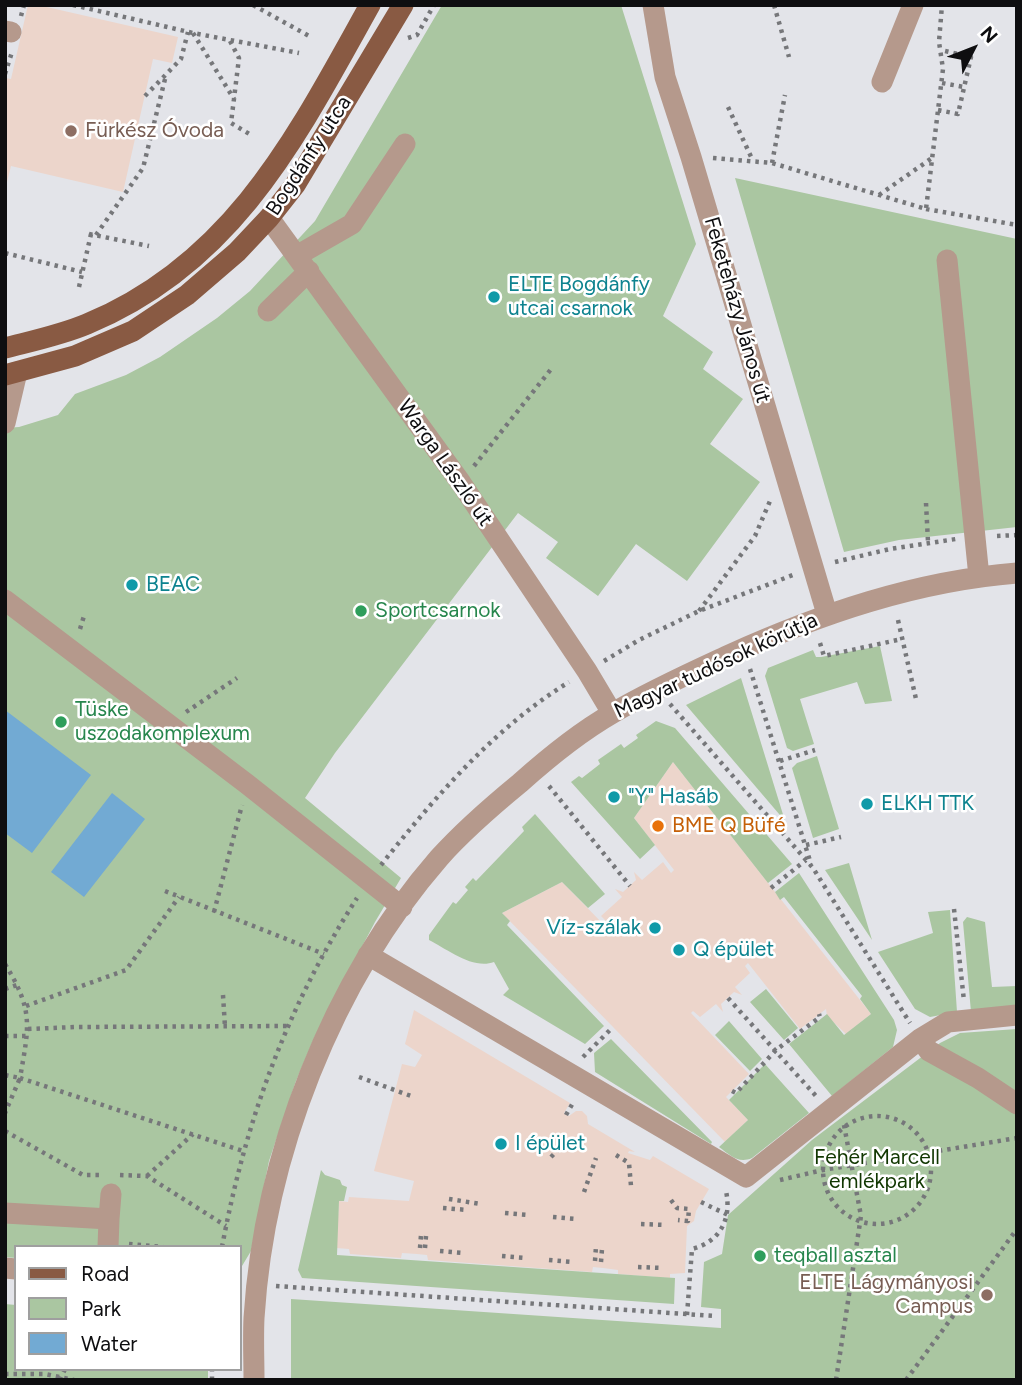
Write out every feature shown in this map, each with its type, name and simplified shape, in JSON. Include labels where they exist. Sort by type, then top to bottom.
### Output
[{"type":"main road","name":"Bogdánfy utca","points":[[5,348],[85,325],[113,312],[139,298],[195,257],[238,213],[274,170],[370,5]]},
{"type":"main road","name":"Bogdánfy utca","points":[[11,373],[75,356],[125,335],[151,321],[222,266],[269,218],[307,166],[403,5]]},
{"type":"street","name":"Feketeházy János út","points":[[653,5],[665,77],[827,614]]},
{"type":"street","points":[[882,82],[913,5]]},
{"type":"street","points":[[268,311],[285,294],[304,263],[352,223],[405,144]]},
{"type":"street","name":"Warga László út","points":[[269,218],[461,483],[587,671],[612,713]]},
{"type":"street","points":[[947,260],[979,577]]},
{"type":"street","points":[[5,424],[11,373]]},
{"type":"street","name":"Magyar tudósok körútja","points":[[254,1380],[254,1319],[249,1284],[295,1116],[318,1058],[368,955],[439,858],[481,816],[535,770],[612,713],[657,688],[827,614],[940,583],[1017,573]]},
{"type":"street","points":[[5,600],[402,906]]},
{"type":"street","points":[[368,955],[737,1172],[838,1119],[920,1039],[948,1022],[1017,1015]]},
{"type":"street","points":[[920,1039],[929,1051],[978,1078],[1017,1104]]},
{"type":"street","points":[[108,1245],[111,1194]]},
{"type":"street","points":[[5,1213],[109,1219]]},
{"type":"path","points":[[73,5],[190,32],[299,52]]},
{"type":"path","points":[[253,5],[309,36]]},
{"type":"path","points":[[417,35],[434,5]]},
{"type":"path","points":[[774,5],[789,58]]},
{"type":"path","points":[[926,209],[942,83],[942,5]]},
{"type":"path","points":[[145,96],[181,59],[190,32]]},
{"type":"path","points":[[190,32],[234,100]]},
{"type":"path","points":[[230,40],[239,58],[231,123],[251,135]]},
{"type":"path","points":[[938,110],[958,114],[971,57],[941,50]]},
{"type":"path","points":[[79,287],[92,234],[143,169],[166,75]]},
{"type":"path","points":[[942,83],[964,87]]},
{"type":"path","points":[[772,163],[785,95]]},
{"type":"path","points":[[728,107],[753,161]]},
{"type":"path","points":[[691,157],[772,163],[926,209],[1017,225]]},
{"type":"path","points":[[879,195],[933,157]]},
{"type":"path","points":[[92,234],[149,246]]},
{"type":"path","points":[[5,253],[82,272]]},
{"type":"path","points":[[461,483],[552,368]]},
{"type":"path","points":[[699,611],[755,536],[772,497],[790,488]]},
{"type":"path","points":[[926,503],[928,542]]},
{"type":"path","points":[[813,568],[928,542],[1017,535]]},
{"type":"path","points":[[79,630],[84,616]]},
{"type":"path","points":[[898,620],[916,699]]},
{"type":"path","points":[[820,643],[824,656],[902,639]]},
{"type":"path","points":[[743,649],[813,868]]},
{"type":"path","points":[[168,724],[237,678]]},
{"type":"path","points":[[657,688],[813,868],[920,1039]]},
{"type":"path","points":[[780,761],[815,750]]},
{"type":"path","points":[[535,770],[629,886]]},
{"type":"path","points":[[214,912],[247,784]]},
{"type":"path","points":[[806,845],[841,836]]},
{"type":"path","points":[[771,888],[806,860]]},
{"type":"path","points":[[165,891],[324,954]]},
{"type":"path","points":[[26,1006],[126,970],[179,897]]},
{"type":"path","points":[[954,909],[966,1019]]},
{"type":"path","points":[[5,964],[26,1006],[28,1033],[20,1078],[5,1113]]},
{"type":"path","points":[[5,989],[17,985]]},
{"type":"path","points":[[223,995],[225,1027]]},
{"type":"path","points":[[728,998],[838,1119],[852,1166],[861,1221],[836,1380]]},
{"type":"path","points":[[732,1091],[736,1093],[776,1050],[820,1017],[819,1014]]},
{"type":"path","points":[[5,1036],[75,1027],[288,1026]]},
{"type":"path","points":[[589,1050],[613,1027]]},
{"type":"path","points":[[5,1075],[243,1151]]},
{"type":"path","points":[[359,1077],[411,1096]]},
{"type":"path","points":[[888,1117],[916,1133],[928,1153],[929,1182],[915,1207],[899,1219],[880,1223],[861,1221],[841,1210],[833,1202],[823,1170],[825,1153],[833,1138],[838,1119],[888,1117]]},
{"type":"path","points":[[147,1176],[193,1134]]},
{"type":"path","points":[[687,1315],[692,1249],[705,1246],[723,1229],[729,1202],[722,1181],[737,1172],[760,1185],[823,1170],[1017,1138]]},
{"type":"path","points":[[551,1157],[567,1141],[583,1143]]},
{"type":"path","points":[[616,1155],[629,1163],[631,1186]]},
{"type":"path","points":[[584,1192],[596,1158]]},
{"type":"path","points":[[449,1199],[481,1205]]},
{"type":"path","points":[[671,1200],[677,1208],[689,1209],[688,1221],[678,1220]]},
{"type":"path","points":[[701,1202],[728,1215]]},
{"type":"path","points":[[443,1208],[468,1210]]},
{"type":"path","points":[[505,1213],[529,1215]]},
{"type":"path","points":[[552,1217],[577,1219]]},
{"type":"path","points":[[642,1224],[666,1225]]},
{"type":"path","points":[[906,1380],[1017,1229]]},
{"type":"path","points":[[421,1248],[422,1237]]},
{"type":"path","points":[[596,1246],[598,1262],[602,1249]]},
{"type":"path","points":[[440,1251],[464,1253]]},
{"type":"path","points":[[502,1256],[526,1258]]},
{"type":"path","points":[[549,1260],[573,1262]]},
{"type":"path","points":[[638,1267],[662,1268]]},
{"type":"path","points":[[249,1284],[715,1316]]},
{"type":"path","points":[[5,1374],[29,1373],[74,1380]]},
{"type":"shaded area","name":"Fürkész Óvoda","points":[[28,5],[178,37],[172,63],[153,59],[123,192],[11,166],[5,190],[5,78],[11,79]]},
{"type":"shaded area","name":"Q épület","points":[[673,762],[871,1014],[846,1034],[827,1016],[826,1009],[800,1029],[748,963],[745,966],[750,973],[735,987],[742,995],[734,992],[721,1004],[723,1012],[716,1004],[700,1017],[693,1011],[691,1013],[749,1074],[726,1097],[748,1120],[725,1142],[502,913],[562,882],[608,929],[611,926],[601,916],[622,897],[615,889],[623,892],[636,880],[634,872],[642,880],[663,862],[671,873],[674,870],[634,818]]},
{"type":"shaded area","name":"I épület","points":[[414,1010],[570,1103],[564,1113],[569,1116],[576,1111],[582,1111],[587,1116],[588,1124],[635,1152],[628,1153],[650,1160],[653,1156],[709,1189],[696,1211],[694,1221],[687,1226],[685,1273],[670,1274],[670,1278],[618,1274],[618,1270],[593,1267],[592,1272],[428,1260],[427,1255],[417,1254],[402,1253],[401,1258],[350,1254],[349,1249],[336,1248],[339,1201],[348,1202],[349,1197],[409,1201],[414,1181],[374,1171],[402,1064],[415,1067],[422,1055],[405,1044]]},
{"type":"green space","points":[[442,5],[621,5],[696,244],[663,316],[713,352],[703,369],[743,399],[710,444],[760,482],[687,581],[636,544],[598,596],[546,558],[558,542],[518,513],[335,753],[305,798],[401,878],[315,1036],[296,1081],[269,1161],[251,1251],[242,1266],[242,1245],[14,1245],[14,1258],[5,1257],[5,428],[19,427],[58,415],[75,394],[126,375],[160,357],[217,318],[250,291],[315,221]]},
{"type":"green space","points":[[735,178],[1017,239],[1017,527],[899,540],[844,552]]},
{"type":"green space","points":[[880,646],[892,701],[865,704],[857,682],[800,699],[814,744],[793,751],[787,748],[765,676],[768,668],[813,650],[816,657],[821,657]]},
{"type":"green space","points":[[741,678],[785,821],[686,705]]},
{"type":"green space","points":[[656,721],[675,728],[792,864],[768,883],[673,762],[634,818],[655,845],[640,859],[571,782],[579,776],[582,778],[600,764],[598,760],[621,744],[624,748],[638,738],[636,735]]},
{"type":"green space","points":[[817,756],[839,829],[813,838],[792,768],[797,763]]},
{"type":"green space","points":[[535,814],[605,894],[588,908],[562,882],[502,913],[510,921],[507,925],[604,1026],[585,1044],[503,995],[509,989],[494,962],[486,964],[469,961],[429,940],[429,935],[453,902],[456,904],[468,890],[465,887],[473,878],[476,881],[524,831],[522,827]]},
{"type":"green space","points":[[849,863],[872,940],[825,870]]},
{"type":"green space","points":[[799,873],[894,1020],[897,1030],[893,1047],[832,1096],[789,1044],[827,1014],[844,1035],[871,1014],[860,999],[862,996],[784,897],[780,900],[775,892]]},
{"type":"green space","points":[[950,910],[957,1012],[930,1017],[915,1009],[878,952],[933,933],[928,912]]},
{"type":"green space","points":[[967,917],[985,922],[992,987],[1017,986],[1017,1008],[971,1012],[963,922]]},
{"type":"green space","points":[[766,989],[798,1028],[784,1040],[750,1002]]},
{"type":"green space","points":[[729,1021],[762,1059],[750,1071],[715,1035]]},
{"type":"green space","name":"Fehér Marcell emlékpark","points":[[1017,1029],[1017,1380],[291,1380],[291,1299],[721,1328],[721,1309],[701,1307],[704,1262],[722,1254],[728,1215],[812,1140],[940,1043],[960,1033]]},
{"type":"green space","points":[[611,1039],[712,1142],[711,1144],[595,1072],[594,1053]]},
{"type":"green space","points":[[765,1064],[809,1113],[752,1158],[738,1159],[719,1147],[748,1120],[729,1100]]},
{"type":"green space","points":[[321,1170],[347,1187],[344,1201],[339,1201],[337,1255],[675,1278],[674,1304],[302,1278],[298,1270]]},
{"type":"green space","points":[[5,1304],[14,1305],[14,1371],[208,1371],[208,1380],[5,1380]]},
{"type":"water","points":[[5,710],[91,775],[32,853],[5,833]]},
{"type":"water","points":[[112,793],[145,819],[84,897],[51,872]]},
{"type":"place","name":"Fürkész Óvoda","points":[[71,131]]},
{"type":"place","name":"ELTE Bogdánfy utcai csarnok","points":[[494,297]]},
{"type":"place","name":"BEAC","points":[[132,585]]},
{"type":"place","name":"Sportcsarnok","points":[[361,611]]},
{"type":"place","name":"Tüske uszodakomplexum","points":[[61,722]]},
{"type":"place","name":"\"Y\" Hasáb","points":[[614,797]]},
{"type":"place","name":"ELKH TTK","points":[[867,804]]},
{"type":"place","name":"BME Q Büfé","points":[[658,826]]},
{"type":"place","name":"Víz-szálak","points":[[655,928]]},
{"type":"place","name":"Q épület","points":[[679,950]]},
{"type":"place","name":"I épület","points":[[501,1144]]},
{"type":"place","name":"teqball asztal","points":[[760,1256]]},
{"type":"place","name":"ELTE Lágymányosi Campus","points":[[987,1295]]}]
